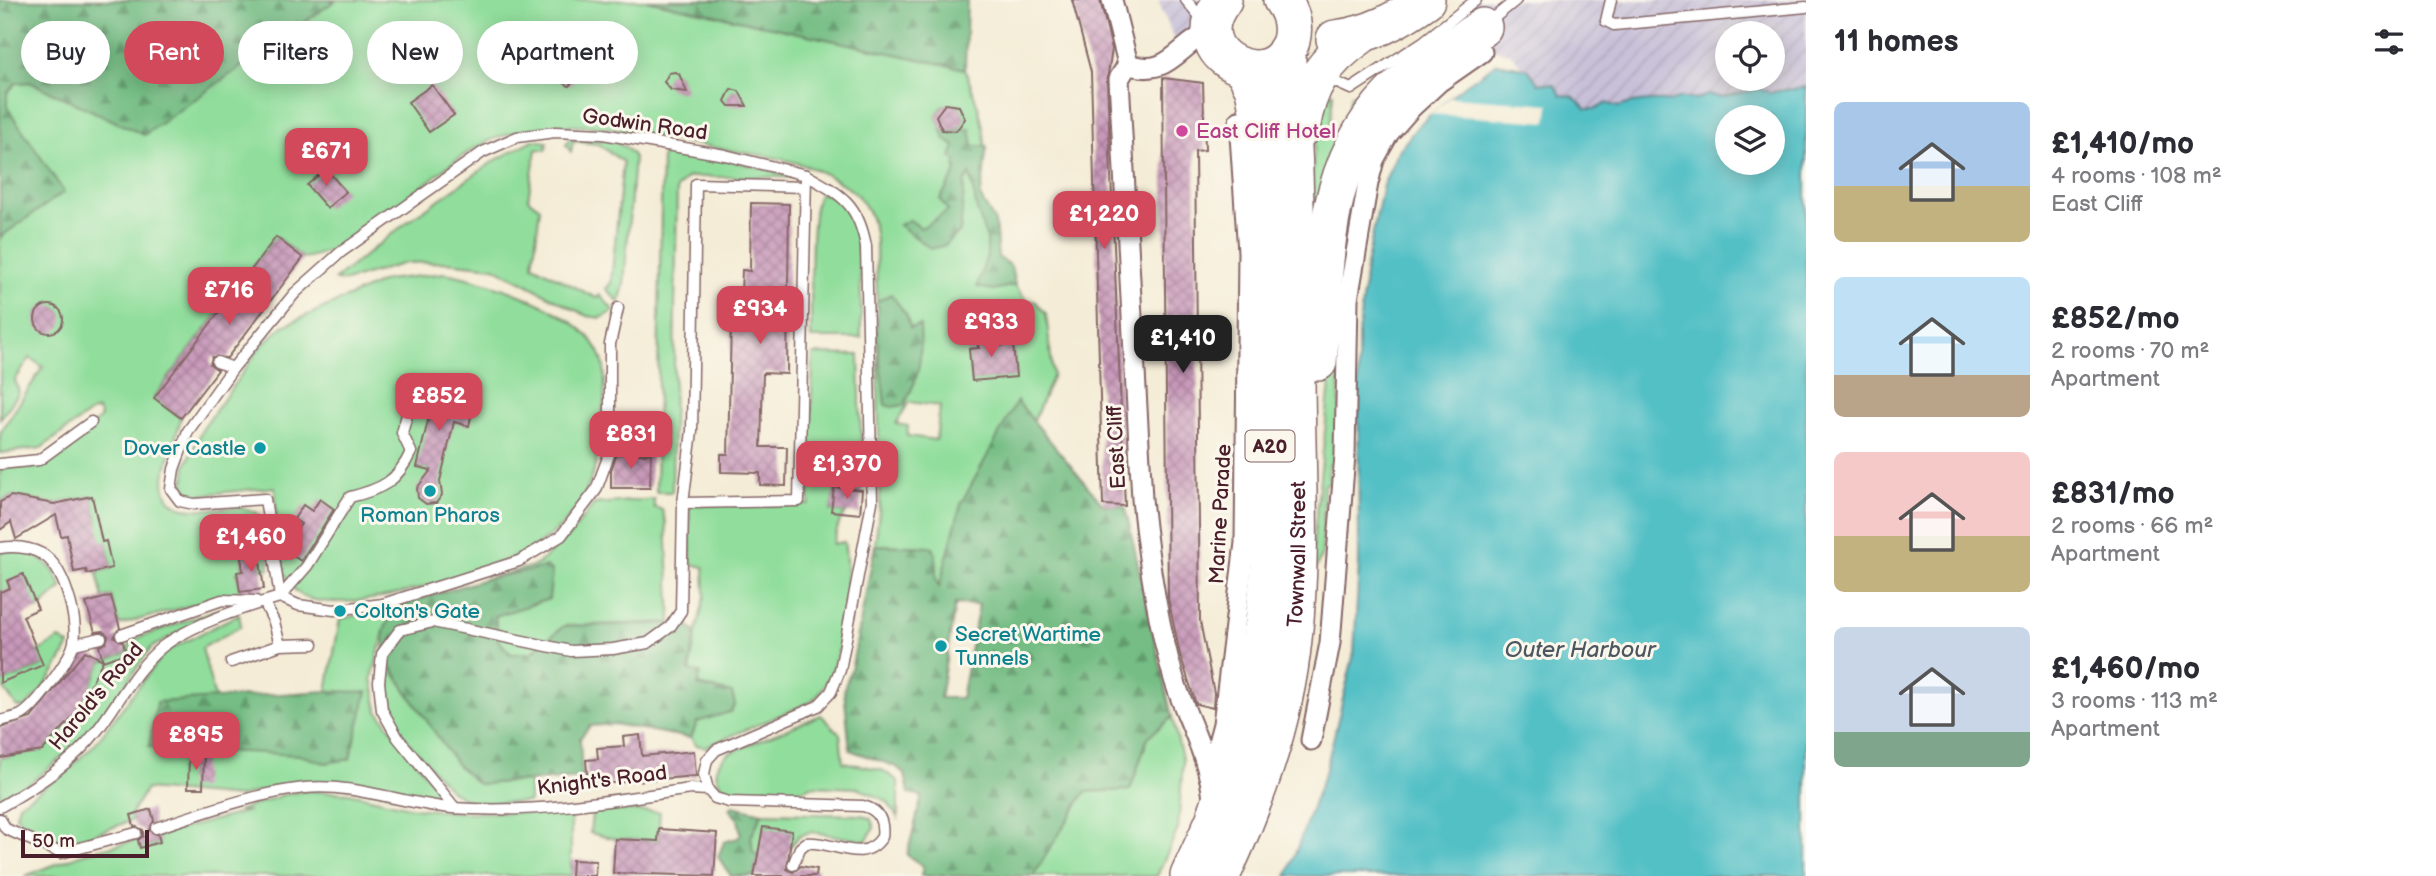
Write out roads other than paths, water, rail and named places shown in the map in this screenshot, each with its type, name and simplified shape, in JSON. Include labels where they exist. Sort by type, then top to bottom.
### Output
[{"type":"highway","name":"Townwall Street","points":[[1189,876],[1214,821],[1241,742],[1252,695],[1272,546],[1257,250],[1292,20],[1282,0]]},
{"type":"highway","points":[[1268,166],[1305,105],[1334,85],[1336,53],[1360,36],[1403,16],[1426,0]]},
{"type":"highway","points":[[1215,19],[1217,49],[1223,57],[1243,68],[1262,68],[1288,47],[1360,36]]},
{"type":"highway","points":[[1299,568],[1306,541],[1327,231],[1333,195],[1344,166],[1379,109],[1403,84],[1480,27]]},
{"type":"highway","name":"Townwall Street","points":[[1221,876],[1260,783],[1280,712],[1293,640],[1299,568],[1268,166],[1260,111],[1254,89],[1243,68]]},
{"type":"street","points":[[1112,0],[1128,64],[1152,69],[1161,66],[1215,19]]},
{"type":"street","points":[[1311,740],[1330,643],[1345,455],[1348,299],[1368,183],[1374,160],[1389,133],[1439,82],[1480,27]]},
{"type":"street","name":"East Cliff","points":[[1128,64],[1119,79],[1141,486],[1149,563],[1173,677],[1209,776],[1214,821]]},
{"type":"street","points":[[1239,121],[1268,166]]},
{"type":"street","name":"Marine Parade","points":[[1209,776],[1223,724],[1245,543],[1257,250]]},
{"type":"lane","points":[[1186,0],[1215,19]]},
{"type":"lane","points":[[1334,85],[1351,89],[1423,43],[1480,27],[1516,0]]},
{"type":"lane","points":[[1611,0],[1606,21],[1614,25],[1799,5]]},
{"type":"lane","name":"Godwin Road","points":[[280,597],[265,499],[194,504],[180,501],[171,489],[174,469],[188,431],[233,368],[295,293],[341,252],[483,152],[517,137],[555,132],[603,134],[724,155],[806,175],[839,194],[861,220],[866,246],[872,502],[847,638],[831,692],[818,706],[796,718],[716,750],[707,760],[704,774],[708,790]]},
{"type":"lane","points":[[683,503],[799,501],[806,175]]},
{"type":"lane","points":[[455,808],[398,738],[382,710],[379,682],[382,654],[400,630],[433,622],[571,651],[613,649],[648,643],[670,627],[681,611],[683,503],[692,431],[696,184],[804,187]]},
{"type":"lane","points":[[280,597],[298,605],[334,610],[383,604],[519,561],[561,536],[596,491],[610,452],[610,344],[618,309]]},
{"type":"lane","points":[[217,362],[233,368]]},
{"type":"lane","points":[[121,635],[222,600],[264,602],[280,597],[307,566],[349,497],[366,493],[400,475],[411,452],[402,433],[413,393]]},
{"type":"lane","points":[[0,464],[39,460],[91,422]]},
{"type":"lane","points":[[0,548],[30,549],[45,555],[58,572],[75,614],[74,644],[38,698],[22,714],[0,722]]},
{"type":"lane","points":[[264,602],[274,622],[280,645]]},
{"type":"lane","name":"Harold's Road","points":[[0,807],[70,761],[94,734],[142,668],[163,646],[227,614],[264,602]]},
{"type":"lane","points":[[74,644],[101,638]]},
{"type":"lane","points":[[231,662],[280,645],[313,644]]},
{"type":"lane","name":"Knight's Road","points":[[156,828],[306,788],[349,790],[413,804],[455,808],[560,808],[690,789],[708,790],[715,798],[729,802],[863,806],[873,810],[880,818],[882,837],[872,849],[853,852],[806,843],[800,848],[793,865]]},
{"type":"lane","points":[[0,819],[6,829],[61,853],[134,833]]},
{"type":"water","name":"Outer Harbour","points":[[1497,63],[1528,69],[1538,83],[1554,84],[1561,95],[1573,96],[1586,109],[1596,109],[1607,103],[1618,107],[1644,102],[1670,102],[1680,97],[1696,100],[1707,95],[1721,97],[1750,91],[1771,93],[1806,87],[1806,876],[1287,876],[1326,769],[1354,653],[1359,564],[1358,336],[1366,266],[1383,185],[1397,153],[1418,126],[1456,92]]},
{"type":"place","name":"East Cliff Hotel","points":[[1182,131]]},
{"type":"place","name":"Dover Castle","points":[[260,448]]},
{"type":"place","name":"Roman Pharos","points":[[430,491]]},
{"type":"place","name":"Colton's Gate","points":[[340,611]]},
{"type":"place","name":"Secret Wartime Tunnels","points":[[941,646]]}]
